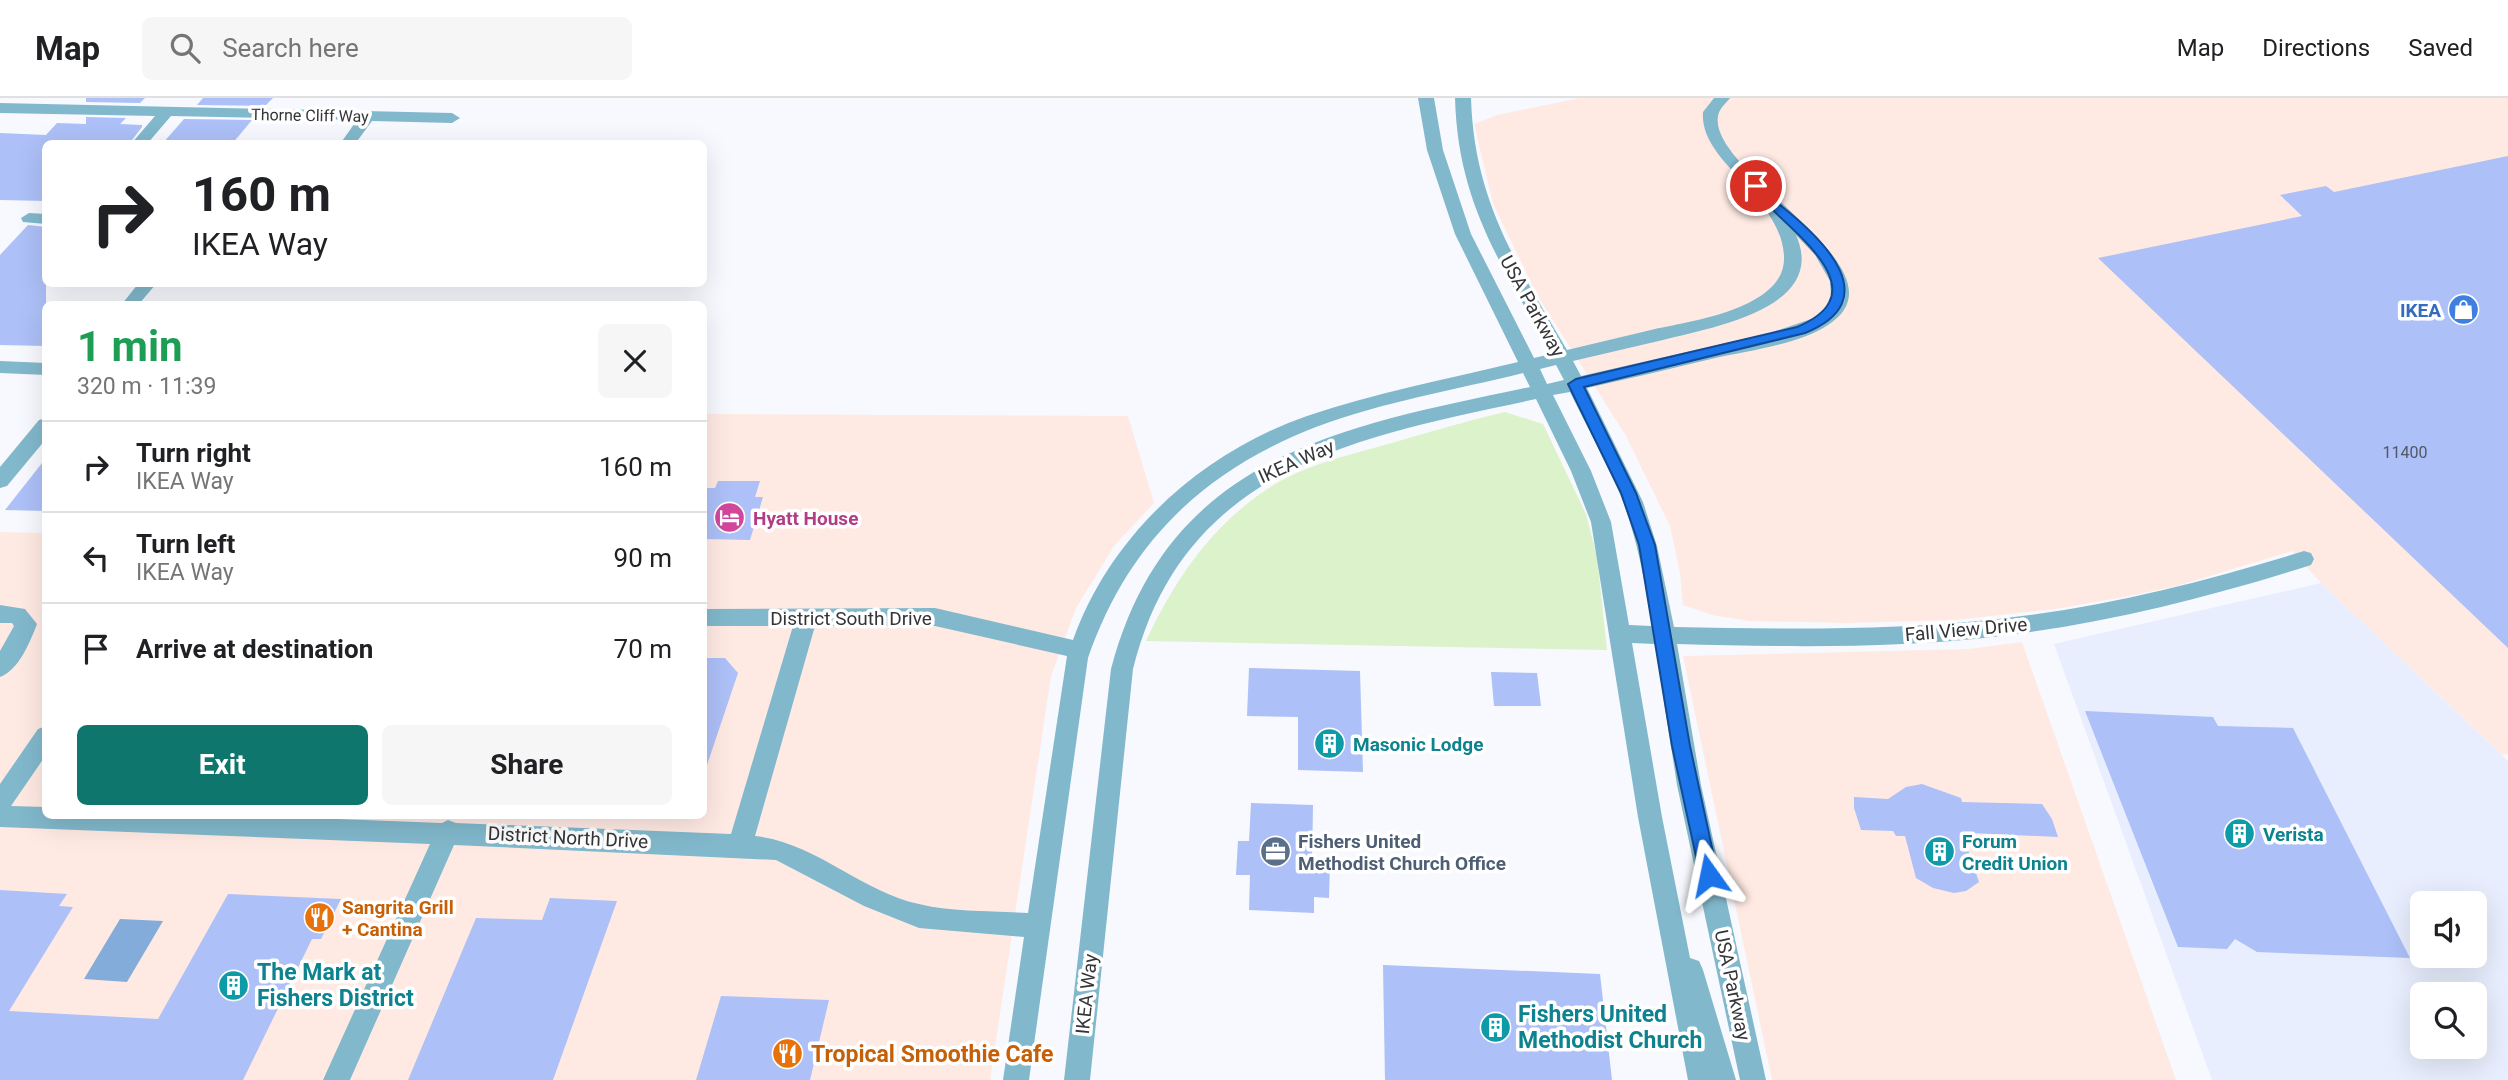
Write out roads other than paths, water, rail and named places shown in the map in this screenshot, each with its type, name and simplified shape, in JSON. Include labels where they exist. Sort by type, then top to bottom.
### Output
[{"type":"street","name":"USA Parkway","points":[[1426,98],[1435,150],[1454,211],[1594,501],[1607,551],[1650,817],[1701,1080]]},
{"type":"street","name":"USA Parkway","points":[[1463,98],[1468,152],[1485,212],[1518,283],[1576,384],[1639,517],[1647,545],[1681,746],[1753,1080]]},
{"type":"street","name":"IKEA Way","points":[[1077,1080],[1122,669],[1134,629],[1155,585],[1184,544],[1215,509],[1240,488],[1284,463],[1338,442],[1800,330],[1818,323],[1834,310],[1839,294],[1837,277],[1828,258],[1798,226],[1771,204],[1713,134],[1711,112],[1722,98]]},
{"type":"street","name":"Thorne Cliff Way","points":[[0,108],[452,118]]},
{"type":"street","points":[[142,140],[167,112]]},
{"type":"street","points":[[350,140],[368,116]]},
{"type":"street","name":"IKEA Way","points":[[1016,1080],[1079,650],[1094,611],[1123,562],[1153,525],[1187,492],[1217,469],[1309,422],[1724,319],[1759,306],[1775,296],[1787,277],[1793,258],[1790,241],[1771,204]]},
{"type":"street","points":[[133,301],[144,287]]},
{"type":"street","points":[[0,367],[42,369]]},
{"type":"street","points":[[0,481],[42,430]]},
{"type":"street","name":"Fall View Drive","points":[[1621,634],[1845,636],[2005,627],[2136,607],[2198,592],[2304,559]]},
{"type":"street","points":[[0,614],[18,615],[26,624],[19,642],[0,668]]},
{"type":"street","name":"District South Drive","points":[[707,617],[935,617],[1079,650]]},
{"type":"street","points":[[740,845],[806,618]]},
{"type":"street","points":[[0,803],[42,742]]},
{"type":"street","name":"District North Drive","points":[[0,816],[42,817]]},
{"type":"street","name":"District North Drive","points":[[90,819],[448,831],[779,849],[873,898],[919,916],[1037,926]]},
{"type":"street","points":[[337,1080],[448,831]]},
{"type":"street","points":[[1670,919],[1699,993],[1723,1080]]},
{"type":"water","points":[[120,919],[163,921],[127,982],[84,979]]},
{"type":"place","name":"IKEA","points":[[2464,310]]},
{"type":"place","name":"Hyatt House","points":[[730,518]]},
{"type":"place","name":"Masonic Lodge","points":[[1330,744]]},
{"type":"place","name":"Verista","points":[[2240,834]]},
{"type":"place","name":"Fishers United Methodist Church Office","points":[[1275,852]]},
{"type":"place","name":"Forum Credit Union","points":[[1939,852]]},
{"type":"place","name":"Sangrita Grill + Cantina","points":[[319,918]]},
{"type":"place","name":"The Mark at Fishers District","points":[[234,985]]},
{"type":"place","name":"Fishers United Methodist Church","points":[[1495,1027]]},
{"type":"place","name":"Tropical Smoothie Cafe","points":[[788,1054]]}]
